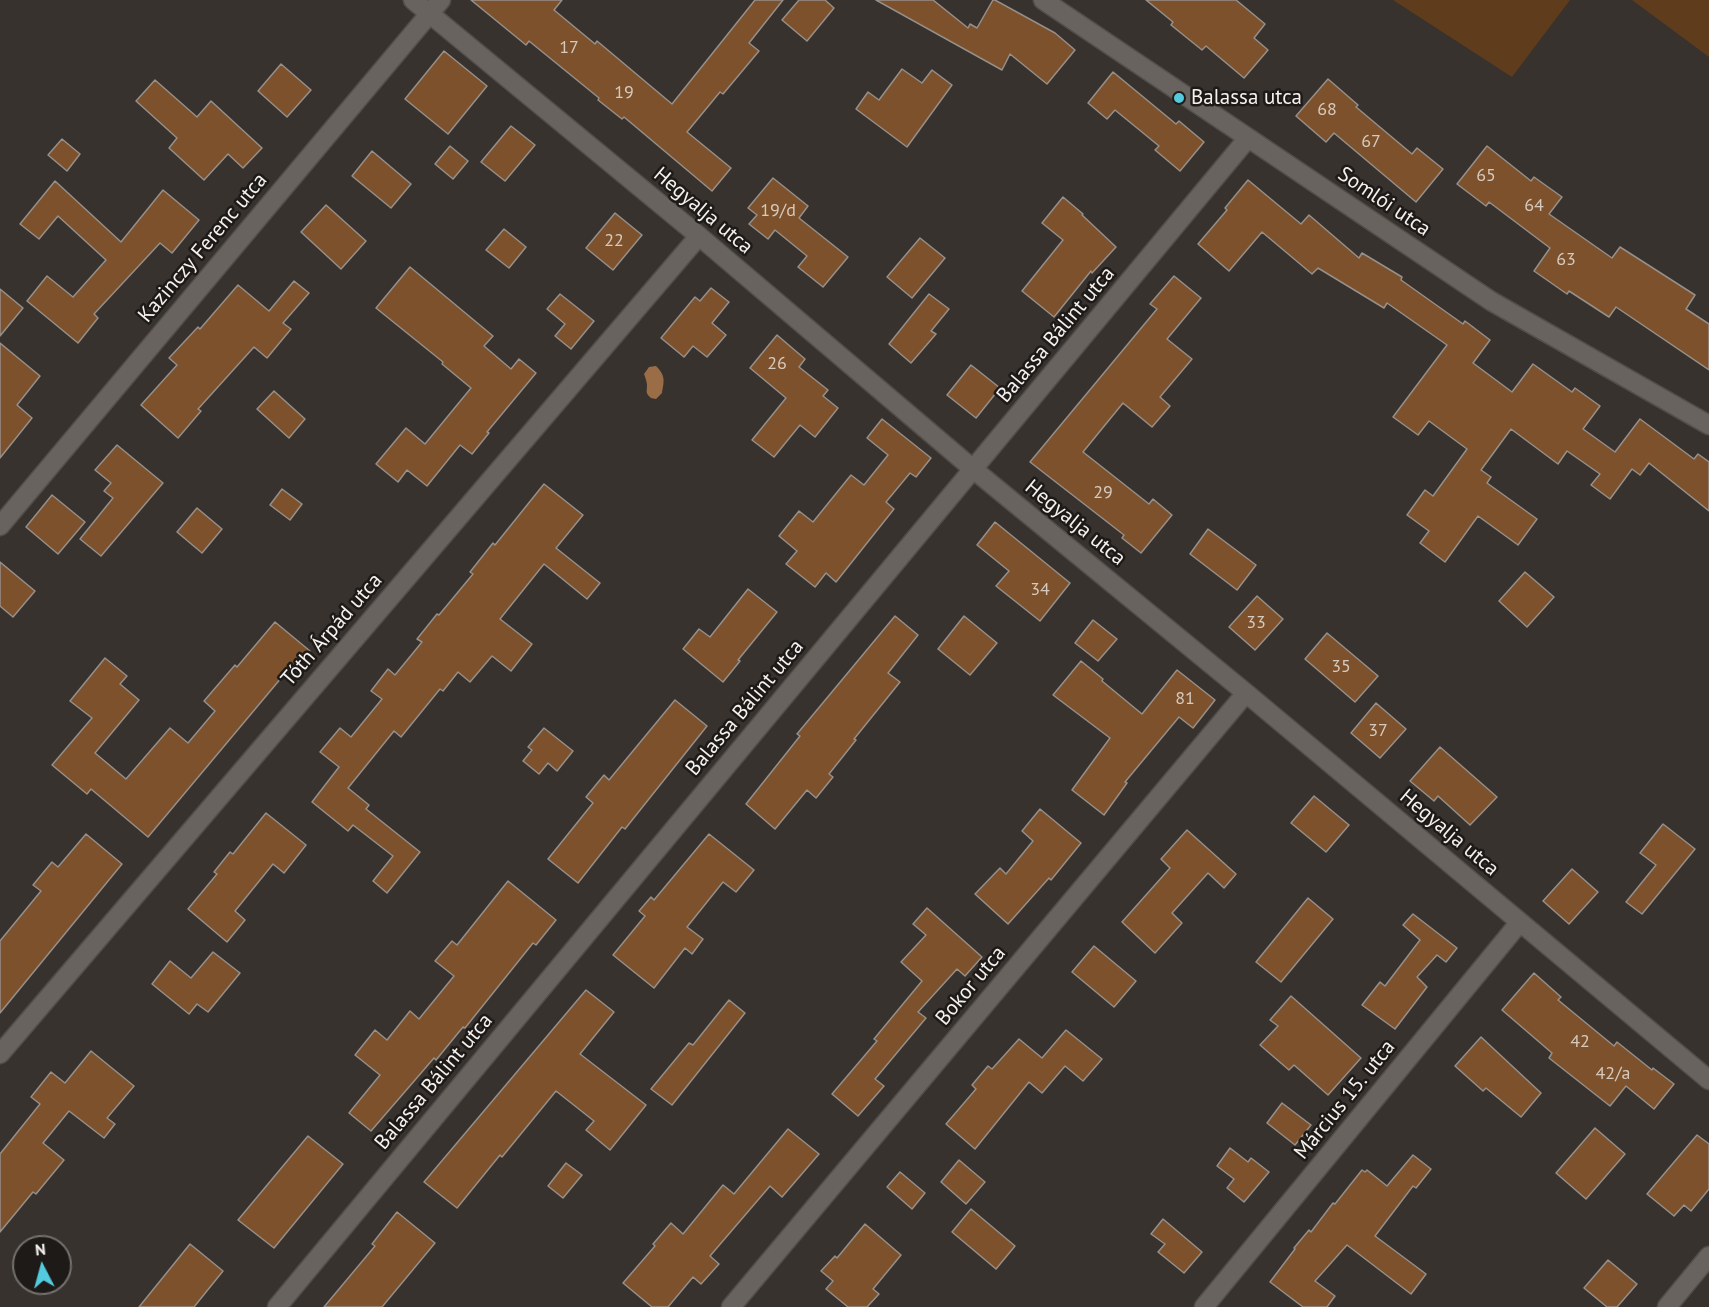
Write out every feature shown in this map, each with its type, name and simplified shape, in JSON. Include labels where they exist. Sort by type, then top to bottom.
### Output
[{"type":"street","name":"Hegyalja utca","points":[[413,0],[435,7],[973,469],[1246,693],[1709,1080]]},
{"type":"street","name":"Somlói utca","points":[[1043,0],[1491,301],[1709,425]]},
{"type":"street","name":"Kazinczy Ferenc utca","points":[[0,526],[435,7]]},
{"type":"street","name":"Balassa Bálint utca","points":[[277,1307],[1248,138]]},
{"type":"street","name":"Tóth Árpád utca","points":[[0,1054],[699,236]]},
{"type":"street","name":"Bokor utca","points":[[731,1307],[1246,693]]},
{"type":"street","name":"Március 15. utca","points":[[1204,1307],[1520,922]]},
{"type":"street","points":[[1667,1307],[1709,1256]]},
{"type":"shaded area","points":[[1393,0],[1570,0],[1512,77]]},
{"type":"shaded area","points":[[1632,0],[1709,0],[1709,57]]},
{"type":"shaded area","points":[[656,366],[664,382],[662,393],[656,399],[647,394],[644,374],[649,367]]},
{"type":"building","points":[[471,0],[562,0],[554,10],[595,44],[597,41],[672,104],[755,0],[783,0],[749,43],[759,51],[723,94],[720,92],[687,132],[731,168],[712,191],[624,117],[622,119],[598,100],[599,98],[529,41],[526,45]]},
{"type":"building","points":[[799,0],[825,0],[834,8],[807,41],[782,20]]},
{"type":"building","points":[[876,0],[933,0],[968,28],[970,24],[977,28],[995,0],[1055,33],[1075,50],[1047,84],[1010,54],[1002,70]]},
{"type":"building","points":[[1146,0],[1236,0],[1265,24],[1254,38],[1268,50],[1244,78],[1206,46],[1202,50],[1171,25],[1173,22]]},
{"type":"building","points":[[444,51],[487,86],[448,134],[405,99]]},
{"type":"building","points":[[281,64],[311,90],[287,117],[258,91]]},
{"type":"building","points":[[902,69],[922,83],[932,70],[952,85],[907,147],[856,109],[868,92],[879,100]]},
{"type":"building","points":[[1113,72],[1176,124],[1179,121],[1204,142],[1180,171],[1155,150],[1159,146],[1115,110],[1107,119],[1088,103]]},
{"type":"building","points":[[1328,79],[1358,105],[1356,107],[1412,154],[1417,148],[1443,169],[1416,202],[1334,133],[1326,142],[1296,116]]},
{"type":"building","points":[[155,80],[197,117],[211,101],[262,148],[243,168],[228,154],[204,180],[169,148],[177,138],[136,101]]},
{"type":"building","points":[[511,126],[535,145],[505,181],[481,162]]},
{"type":"building","points":[[62,139],[80,154],[67,171],[48,155]]},
{"type":"building","points":[[450,146],[468,161],[453,179],[435,164]]},
{"type":"building","points":[[1487,146],[1531,181],[1534,177],[1562,197],[1549,214],[1612,258],[1620,247],[1695,295],[1686,309],[1709,324],[1709,370],[1616,307],[1609,317],[1569,291],[1567,294],[1534,271],[1550,248],[1489,202],[1486,206],[1457,184]]},
{"type":"building","points":[[372,151],[411,184],[391,208],[352,176]]},
{"type":"building","points":[[773,178],[808,206],[799,218],[848,257],[823,287],[798,267],[807,256],[775,230],[768,239],[749,224],[757,215],[748,208]]},
{"type":"building","points":[[1248,180],[1301,224],[1309,215],[1359,258],[1362,253],[1402,277],[1401,280],[1463,324],[1465,321],[1490,340],[1473,363],[1512,392],[1533,364],[1572,392],[1575,388],[1600,406],[1583,429],[1615,452],[1640,419],[1694,459],[1698,454],[1709,462],[1709,511],[1649,463],[1640,475],[1632,469],[1610,499],[1591,485],[1600,474],[1567,451],[1558,464],[1511,429],[1481,470],[1491,477],[1487,483],[1537,519],[1518,545],[1478,516],[1445,562],[1420,543],[1429,531],[1407,515],[1425,490],[1433,496],[1467,449],[1429,421],[1418,435],[1393,417],[1447,345],[1387,303],[1384,308],[1318,268],[1312,274],[1262,232],[1229,271],[1198,244],[1227,210],[1225,208]]},
{"type":"building","points":[[55,181],[121,242],[163,190],[199,220],[172,253],[160,243],[94,314],[98,318],[78,343],[27,301],[47,276],[73,297],[106,260],[58,216],[39,239],[20,224]]},
{"type":"building","points":[[1063,197],[1116,247],[1092,273],[1091,271],[1054,317],[1022,291],[1063,240],[1042,223]]},
{"type":"building","points":[[326,205],[366,241],[341,269],[301,232]]},
{"type":"building","points":[[615,213],[642,235],[613,270],[586,248]]},
{"type":"building","points":[[504,229],[526,247],[509,268],[486,250]]},
{"type":"building","points":[[920,238],[945,258],[912,298],[887,277]]},
{"type":"building","points":[[410,267],[493,336],[484,346],[511,369],[519,359],[536,373],[487,432],[489,433],[472,454],[460,445],[427,486],[407,470],[398,482],[376,464],[406,428],[425,444],[471,388],[442,364],[443,362],[376,308]]},
{"type":"building","points":[[1174,276],[1201,298],[1167,339],[1192,359],[1160,397],[1170,406],[1152,427],[1123,403],[1083,452],[1149,504],[1153,499],[1172,515],[1141,553],[1122,538],[1124,535],[1030,462],[1157,309],[1150,304]]},
{"type":"building","points":[[294,281],[309,293],[283,323],[291,329],[267,358],[254,347],[198,409],[201,411],[178,438],[141,405],[177,365],[169,358],[198,327],[200,329],[238,285],[269,311]]},
{"type":"building","points":[[711,288],[729,302],[712,323],[726,335],[707,357],[693,346],[684,357],[661,338],[695,297],[700,301]]},
{"type":"building","points":[[0,289],[23,308],[0,336]]},
{"type":"building","points":[[560,294],[594,321],[571,349],[555,336],[565,324],[547,309]]},
{"type":"building","points":[[929,294],[949,309],[931,331],[936,334],[911,363],[889,344]]},
{"type":"building","points":[[777,335],[805,359],[799,367],[828,390],[823,396],[838,408],[815,437],[800,425],[774,457],[752,440],[786,398],[750,368]]},
{"type":"building","points":[[0,343],[40,376],[17,405],[32,418],[0,458]]},
{"type":"building","points":[[971,365],[1000,388],[976,418],[947,395]]},
{"type":"building","points":[[274,391],[305,419],[289,438],[257,409]]},
{"type":"building","points":[[882,419],[931,458],[916,477],[910,473],[886,502],[894,509],[836,582],[826,573],[815,587],[786,564],[797,551],[779,536],[799,511],[813,522],[851,475],[864,485],[888,455],[867,438]]},
{"type":"building","points":[[117,445],[163,483],[101,556],[80,539],[113,498],[104,491],[111,483],[95,470]]},
{"type":"building","points":[[544,484],[583,515],[556,548],[600,583],[587,599],[544,564],[500,619],[532,644],[511,671],[492,656],[470,682],[458,672],[443,691],[440,689],[401,737],[394,731],[348,788],[369,805],[366,809],[420,852],[387,893],[373,881],[393,856],[353,825],[348,831],[312,802],[339,767],[320,752],[340,728],[351,737],[382,699],[371,691],[388,669],[395,675],[422,642],[417,639],[473,574],[470,572]]},
{"type":"building","points":[[282,489],[302,504],[290,520],[270,505]]},
{"type":"building","points":[[52,495],[85,522],[58,554],[26,527]]},
{"type":"building","points":[[197,508],[222,529],[202,553],[177,532]]},
{"type":"building","points":[[995,522],[1070,583],[1040,621],[996,586],[1009,571],[977,545]]},
{"type":"building","points":[[1208,529],[1256,565],[1237,590],[1190,554]]},
{"type":"building","points":[[0,562],[35,591],[13,617],[0,606]]},
{"type":"building","points":[[1525,572],[1554,597],[1527,627],[1499,601]]},
{"type":"building","points":[[748,589],[777,612],[723,682],[683,649],[699,629],[710,637]]},
{"type":"building","points":[[1257,596],[1283,619],[1255,650],[1229,627]]},
{"type":"building","points":[[895,616],[918,635],[888,673],[900,682],[854,739],[856,740],[829,774],[833,777],[816,798],[807,790],[775,829],[746,804],[800,736],[797,734]]},
{"type":"building","points":[[964,616],[997,643],[970,675],[938,649]]},
{"type":"building","points":[[1093,620],[1117,639],[1098,661],[1075,643]]},
{"type":"building","points":[[275,622],[310,651],[291,674],[287,671],[148,837],[91,789],[87,794],[52,765],[92,718],[70,701],[105,658],[127,676],[120,684],[139,700],[95,753],[126,779],[170,728],[188,743],[215,711],[204,701],[235,665],[237,667]]},
{"type":"building","points":[[1327,633],[1378,676],[1355,702],[1305,659]]},
{"type":"building","points":[[1081,661],[1142,714],[1177,670],[1215,700],[1193,728],[1179,717],[1125,782],[1127,783],[1104,815],[1072,790],[1110,738],[1053,695]]},
{"type":"building","points":[[675,700],[707,726],[625,829],[622,827],[578,883],[548,859],[593,803],[586,797],[604,775],[609,780]]},
{"type":"building","points":[[1376,703],[1406,729],[1380,758],[1351,733]]},
{"type":"building","points":[[544,728],[573,751],[557,771],[548,763],[539,774],[523,761],[532,750],[528,747]]},
{"type":"building","points":[[1440,747],[1497,797],[1470,825],[1438,796],[1434,801],[1410,781]]},
{"type":"building","points":[[1314,796],[1349,825],[1326,852],[1291,823]]},
{"type":"building","points":[[1040,809],[1081,843],[1051,880],[1049,878],[1008,924],[975,894],[1000,868],[1006,874],[1033,841],[1022,831]]},
{"type":"building","points":[[266,813],[306,845],[284,873],[273,864],[235,911],[245,920],[227,942],[188,909],[217,874],[214,872],[230,852],[233,854]]},
{"type":"building","points":[[1663,824],[1695,849],[1642,914],[1626,902],[1656,865],[1640,853]]},
{"type":"building","points":[[1187,830],[1236,874],[1224,888],[1208,873],[1172,913],[1182,923],[1155,953],[1122,922],[1170,868],[1161,859]]},
{"type":"building","points":[[86,834],[122,864],[0,1013],[0,941],[41,891],[33,885],[52,862],[58,867]]},
{"type":"building","points":[[709,834],[754,870],[736,892],[723,882],[687,927],[703,939],[692,954],[685,948],[654,988],[613,955],[645,916],[639,911],[651,897],[654,900]]},
{"type":"building","points":[[1572,869],[1598,892],[1569,924],[1543,901]]},
{"type":"building","points":[[508,881],[556,920],[536,945],[533,943],[465,1028],[463,1027],[436,1060],[434,1058],[371,1131],[349,1113],[380,1075],[355,1055],[375,1030],[387,1040],[410,1011],[419,1019],[454,976],[435,961],[452,941],[457,945]]},
{"type":"building","points":[[1308,898],[1333,919],[1281,982],[1256,962]]},
{"type":"building","points":[[927,908],[982,957],[965,976],[957,969],[918,1012],[926,1018],[875,1079],[884,1086],[858,1116],[832,1094],[877,1041],[874,1039],[922,981],[901,962],[926,935],[913,924]]},
{"type":"building","points":[[1413,914],[1457,948],[1446,962],[1437,955],[1417,977],[1427,987],[1395,1029],[1362,1005],[1380,982],[1385,986],[1420,940],[1403,925]]},
{"type":"building","points":[[1094,946],[1136,981],[1114,1007],[1072,972]]},
{"type":"building","points":[[213,952],[240,973],[208,1012],[197,1004],[189,1014],[152,984],[170,961],[191,978]]},
{"type":"building","points":[[1534,973],[1561,997],[1558,1000],[1614,1046],[1617,1042],[1674,1084],[1654,1109],[1626,1086],[1610,1106],[1549,1058],[1552,1053],[1502,1010]]},
{"type":"building","points":[[586,990],[614,1012],[580,1054],[646,1105],[610,1150],[586,1130],[594,1121],[556,1091],[457,1208],[424,1182]]},
{"type":"building","points":[[1291,996],[1361,1058],[1328,1095],[1294,1065],[1289,1070],[1260,1045],[1278,1026],[1270,1020]]},
{"type":"building","points":[[729,1000],[745,1013],[672,1105],[651,1089],[689,1043],[693,1045]]},
{"type":"building","points":[[1066,1030],[1102,1059],[1083,1081],[1065,1066],[1042,1093],[1029,1082],[975,1149],[946,1124],[976,1089],[972,1085],[988,1066],[992,1069],[1019,1039],[1042,1058]]},
{"type":"building","points":[[1481,1037],[1541,1093],[1521,1117],[1486,1088],[1483,1091],[1455,1066]]},
{"type":"building","points":[[91,1051],[134,1086],[107,1118],[115,1124],[104,1138],[69,1111],[43,1143],[64,1160],[36,1194],[33,1192],[0,1232],[0,1154],[40,1104],[31,1097],[51,1072],[65,1083]]},
{"type":"building","points":[[1282,1103],[1311,1125],[1295,1145],[1267,1123]]},
{"type":"building","points":[[1595,1128],[1625,1154],[1586,1199],[1556,1173]]},
{"type":"building","points":[[788,1129],[819,1154],[782,1197],[770,1186],[710,1256],[719,1264],[701,1284],[693,1277],[668,1307],[652,1307],[623,1283],[655,1246],[653,1244],[671,1223],[683,1234],[723,1185],[734,1194]]},
{"type":"building","points":[[1697,1135],[1709,1144],[1709,1189],[1691,1211],[1684,1205],[1674,1216],[1647,1194]]},
{"type":"building","points":[[308,1136],[343,1164],[274,1248],[238,1220]]},
{"type":"building","points":[[1230,1148],[1248,1162],[1251,1158],[1269,1172],[1244,1202],[1227,1188],[1234,1179],[1217,1166]]},
{"type":"building","points":[[1413,1155],[1431,1169],[1416,1188],[1413,1186],[1375,1236],[1426,1274],[1411,1294],[1347,1245],[1315,1281],[1335,1296],[1327,1307],[1303,1307],[1270,1282],[1294,1248],[1309,1230],[1311,1232],[1362,1170],[1365,1172],[1367,1170],[1387,1186]]},
{"type":"building","points":[[959,1160],[985,1182],[966,1204],[941,1182]]},
{"type":"building","points":[[566,1163],[582,1175],[563,1198],[548,1186]]},
{"type":"building","points":[[900,1172],[925,1193],[912,1209],[887,1187]]},
{"type":"building","points":[[971,1209],[1015,1246],[996,1269],[952,1232]]},
{"type":"building","points":[[397,1212],[435,1243],[382,1307],[324,1307],[375,1246],[372,1244]]},
{"type":"building","points":[[1163,1219],[1202,1252],[1184,1273],[1158,1252],[1165,1244],[1151,1234]]},
{"type":"building","points":[[865,1224],[901,1255],[873,1289],[879,1294],[867,1307],[848,1307],[826,1289],[833,1281],[821,1271],[835,1256],[837,1258]]},
{"type":"building","points":[[190,1244],[223,1271],[194,1307],[139,1307]]},
{"type":"building","points":[[1608,1260],[1637,1284],[1617,1307],[1607,1307],[1584,1288]]},
{"type":"place","name":"Balassa utca","points":[[1179,98]]}]
